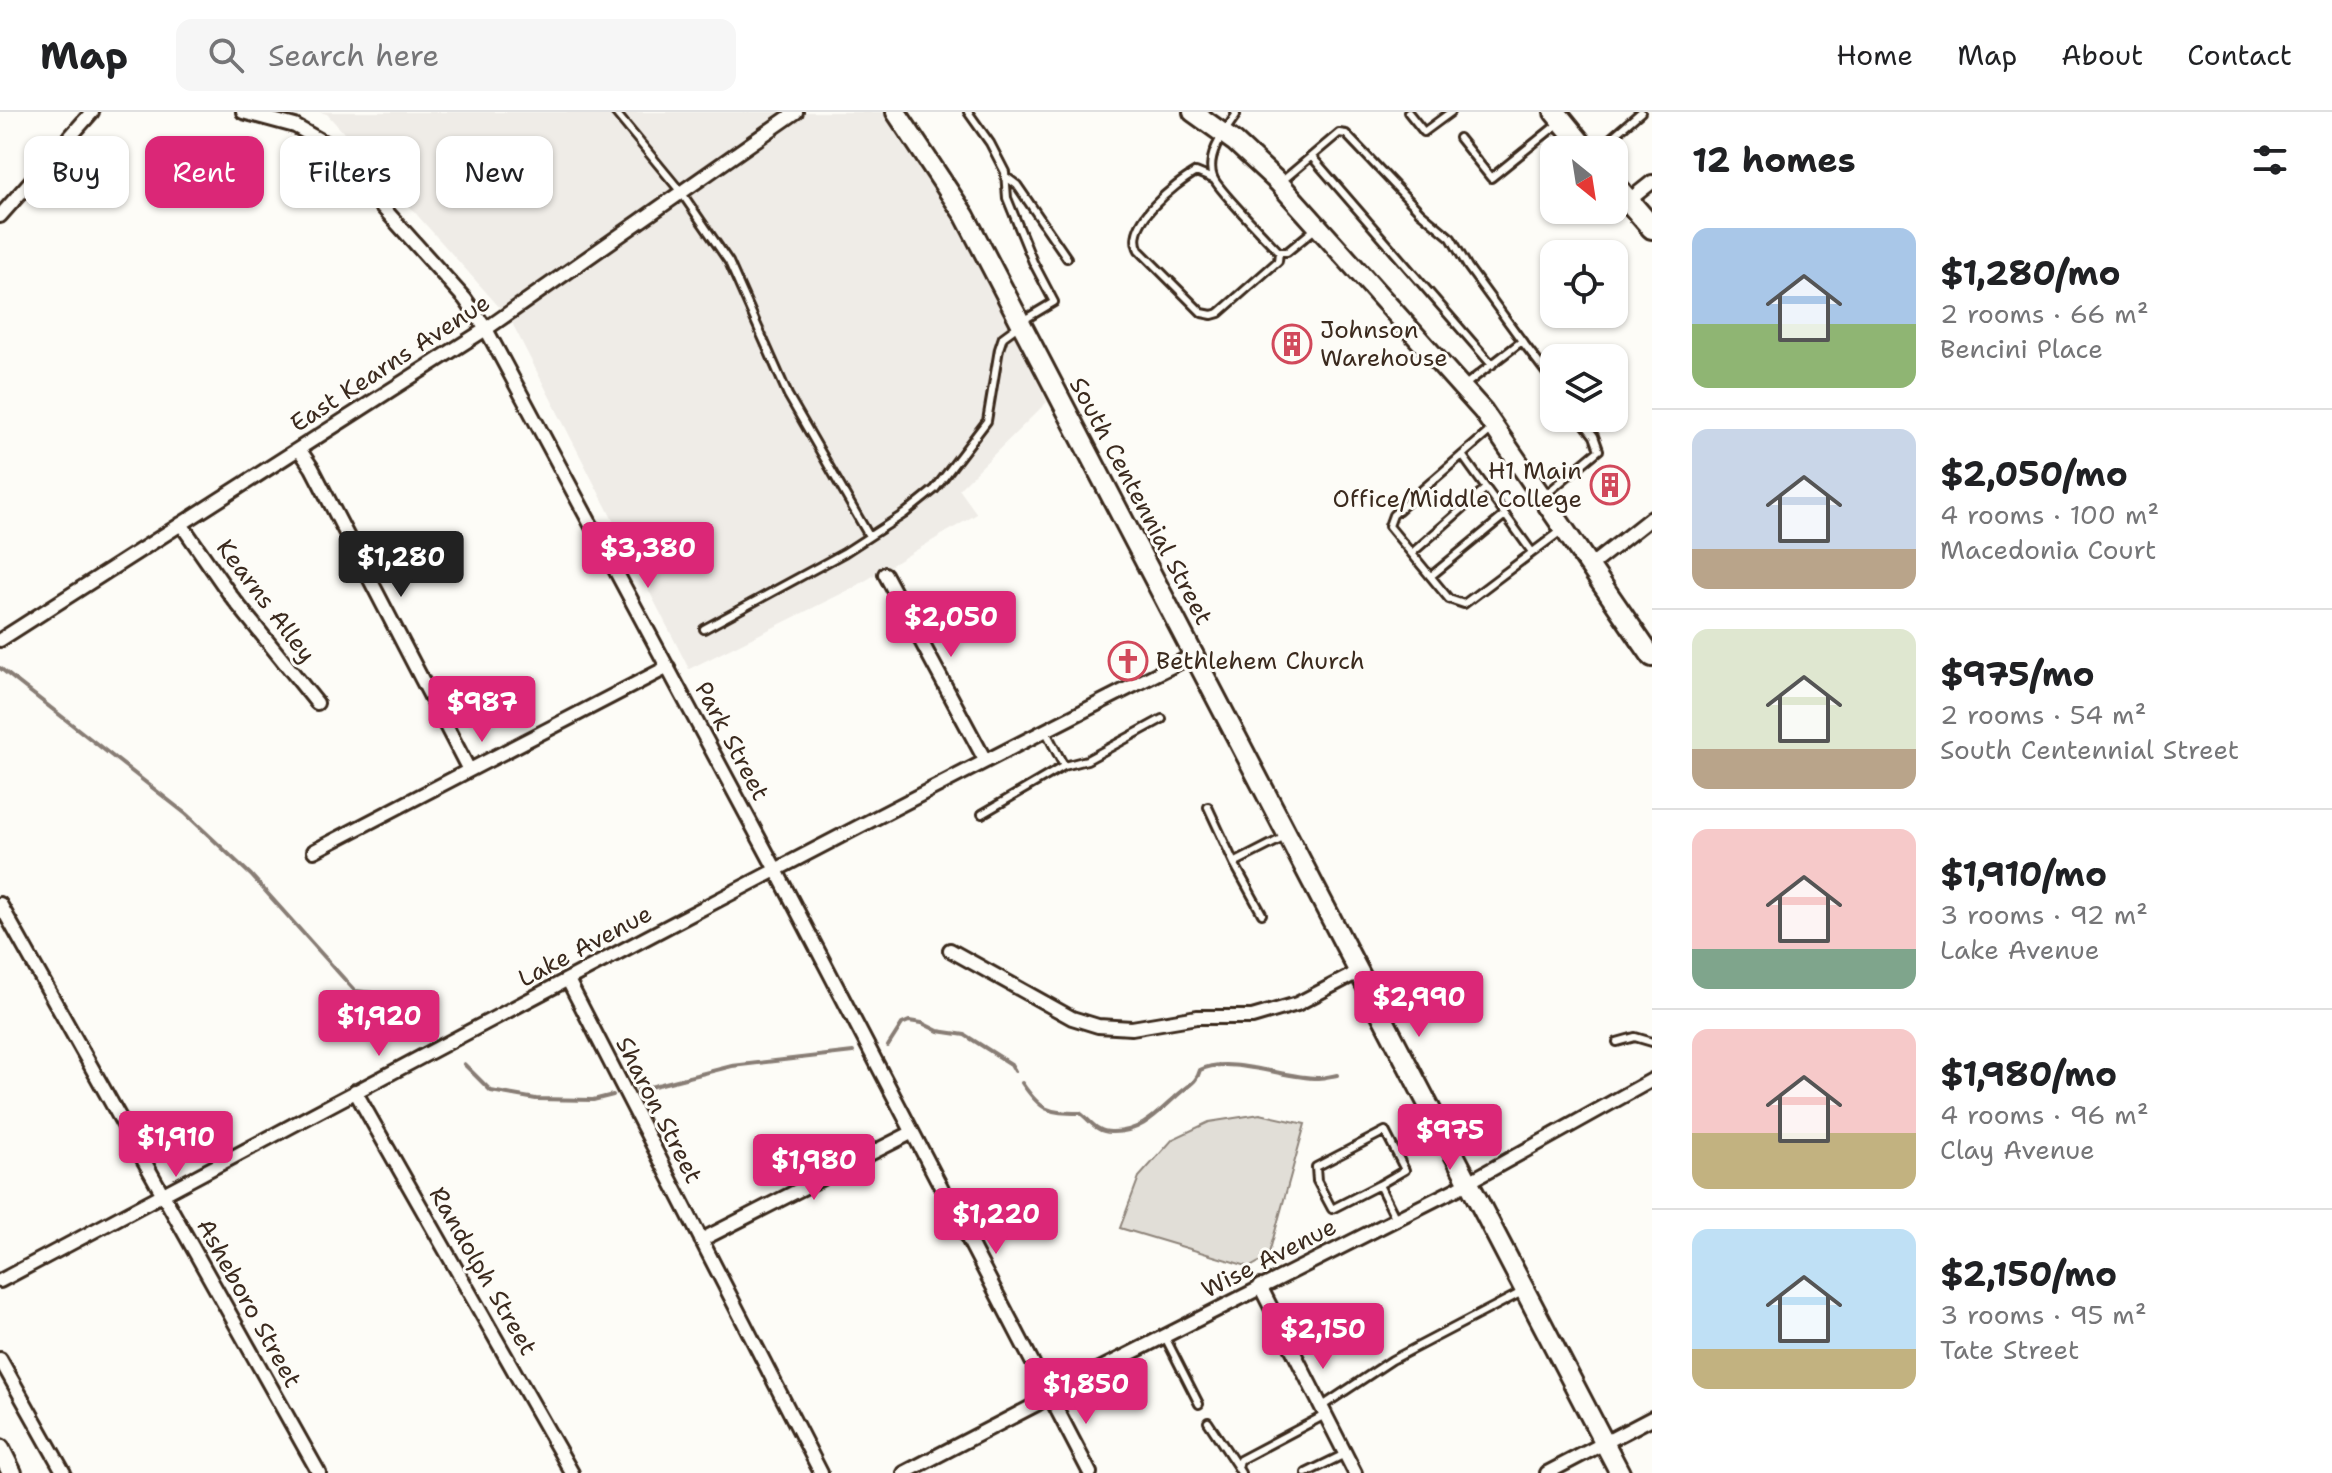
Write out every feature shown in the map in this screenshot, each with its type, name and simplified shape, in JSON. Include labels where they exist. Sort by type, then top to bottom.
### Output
[{"type":"main road","points":[[1559,117],[1575,136]]},
{"type":"main road","points":[[1628,201],[1652,228]]},
{"type":"street","points":[[0,216],[92,112]]},
{"type":"street","name":"Park Street","points":[[243,112],[295,126],[325,143],[465,299],[486,329],[776,870],[1090,1473]]},
{"type":"street","name":"East Kearns Avenue","points":[[0,640],[486,329],[796,112]]},
{"type":"street","name":"South Centennial Street","points":[[896,112],[965,216],[1620,1473]]},
{"type":"street","points":[[1193,112],[1223,133],[1279,183],[1462,388],[1494,427],[1652,657]]},
{"type":"street","points":[[1628,201],[1652,182]]},
{"type":"street","points":[[299,449],[312,468],[469,770]]},
{"type":"street","points":[[1590,566],[1652,517]]},
{"type":"street","name":"Kearns Alley","points":[[181,524],[231,596],[317,703]]},
{"type":"street","points":[[885,574],[985,760]]},
{"type":"street","name":"Lake Avenue","points":[[0,1281],[985,760],[1194,655]]},
{"type":"street","points":[[314,851],[668,667]]},
{"type":"street","name":"Asheboro Street","points":[[0,904],[319,1473]]},
{"type":"street","points":[[950,950],[1072,1018],[1098,1026],[1132,1028],[1197,1017],[1252,1017],[1297,1004],[1360,971]]},
{"type":"street","name":"Sharon Street","points":[[568,980],[821,1473]]},
{"type":"street","name":"Wise Avenue","points":[[904,1473],[1164,1335],[1396,1219],[1652,1080]]},
{"type":"street","name":"Randolph Street","points":[[355,1091],[572,1473]]},
{"type":"street","points":[[701,1240],[911,1133]]},
{"type":"street","points":[[1260,1286],[1355,1473]]},
{"type":"street","points":[[0,1359],[64,1473]]},
{"type":"street","points":[[1547,1473],[1652,1418]]},
{"type":"street","points":[[0,1449],[12,1473]]},
{"type":"lane","points":[[615,112],[681,192],[729,262],[788,395],[869,536]]},
{"type":"lane","points":[[704,629],[791,583],[869,536],[935,489],[987,421],[1003,337],[1054,302],[1012,211],[1005,176],[990,143],[968,112]]},
{"type":"lane","points":[[1213,179],[1211,161],[1235,112]]},
{"type":"lane","points":[[1408,112],[1424,132],[1451,112]]},
{"type":"lane","points":[[1613,136],[1641,112]]},
{"type":"lane","points":[[1459,138],[1491,178],[1559,117]]},
{"type":"lane","points":[[1279,183],[1339,133],[1346,134],[1420,212],[1451,238],[1468,267],[1540,365]]},
{"type":"lane","points":[[1312,157],[1492,365]]},
{"type":"lane","points":[[1279,252],[1278,261],[1219,313],[1212,315],[1202,313],[1139,250],[1135,242],[1140,222],[1152,208],[1196,172],[1213,179],[1279,252],[1287,252],[1318,226]]},
{"type":"lane","points":[[1005,176],[1017,185],[1067,258]]},
{"type":"lane","points":[[1462,388],[1522,341]]},
{"type":"lane","points":[[1494,427],[1393,515],[1389,526],[1449,599],[1464,604],[1563,528]]},
{"type":"lane","points":[[1542,497],[1599,450],[1591,432]]},
{"type":"lane","points":[[1462,455],[1532,552]]},
{"type":"lane","points":[[1412,553],[1486,488]]},
{"type":"lane","points":[[1431,576],[1505,515]]},
{"type":"lane","points":[[982,814],[1064,766],[1087,760],[1162,719]]},
{"type":"lane","points":[[1045,730],[1064,766]]},
{"type":"lane","points":[[1208,807],[1262,914]]},
{"type":"lane","points":[[1234,863],[1289,836]]},
{"type":"lane","points":[[1617,1042],[1635,1037],[1652,1042]]},
{"type":"lane","points":[[1385,1131],[1405,1170],[1379,1185],[1332,1209],[1317,1181],[1316,1167],[1385,1131]]},
{"type":"lane","points":[[1379,1185],[1396,1219]]},
{"type":"lane","points":[[1239,1470],[1240,1460],[1323,1411],[1392,1360],[1525,1290]]},
{"type":"lane","points":[[1164,1335],[1199,1404]]},
{"type":"lane","points":[[1208,1422],[1239,1470]]},
{"type":"lane","points":[[1306,1473],[1345,1454]]},
{"type":"shaded area","points":[[320,112],[884,112],[930,177],[991,285],[1047,402],[959,489],[977,514],[853,588],[689,669],[510,319],[411,208],[420,208],[420,136],[347,136],[327,114]]},
{"type":"shaded area","points":[[1260,1114],[1305,1124],[1268,1257],[1250,1267],[1120,1228],[1139,1177],[1173,1139],[1209,1122]]},
{"type":"waterway","points":[[0,668],[186,814],[251,875],[355,991],[404,996],[434,1027]]},
{"type":"waterway","points":[[888,1046],[902,1024],[909,1021],[922,1023],[938,1031],[965,1035],[1011,1064],[1015,1071]]},
{"type":"waterway","points":[[638,1090],[732,1066],[853,1052]]},
{"type":"waterway","points":[[464,1064],[491,1091],[536,1099],[593,1100],[613,1095]]},
{"type":"waterway","points":[[1022,1083],[1040,1105],[1053,1111],[1080,1113],[1098,1128],[1111,1132],[1132,1129],[1149,1120],[1192,1083],[1200,1070],[1212,1066],[1242,1066],[1305,1077],[1337,1075]]},
{"type":"place","name":"Johnson Warehouse","points":[[1292,344]]},
{"type":"place","name":"H1 Main Office/Middle College","points":[[1610,485]]},
{"type":"place","name":"Bethlehem Church","points":[[1128,661]]}]
